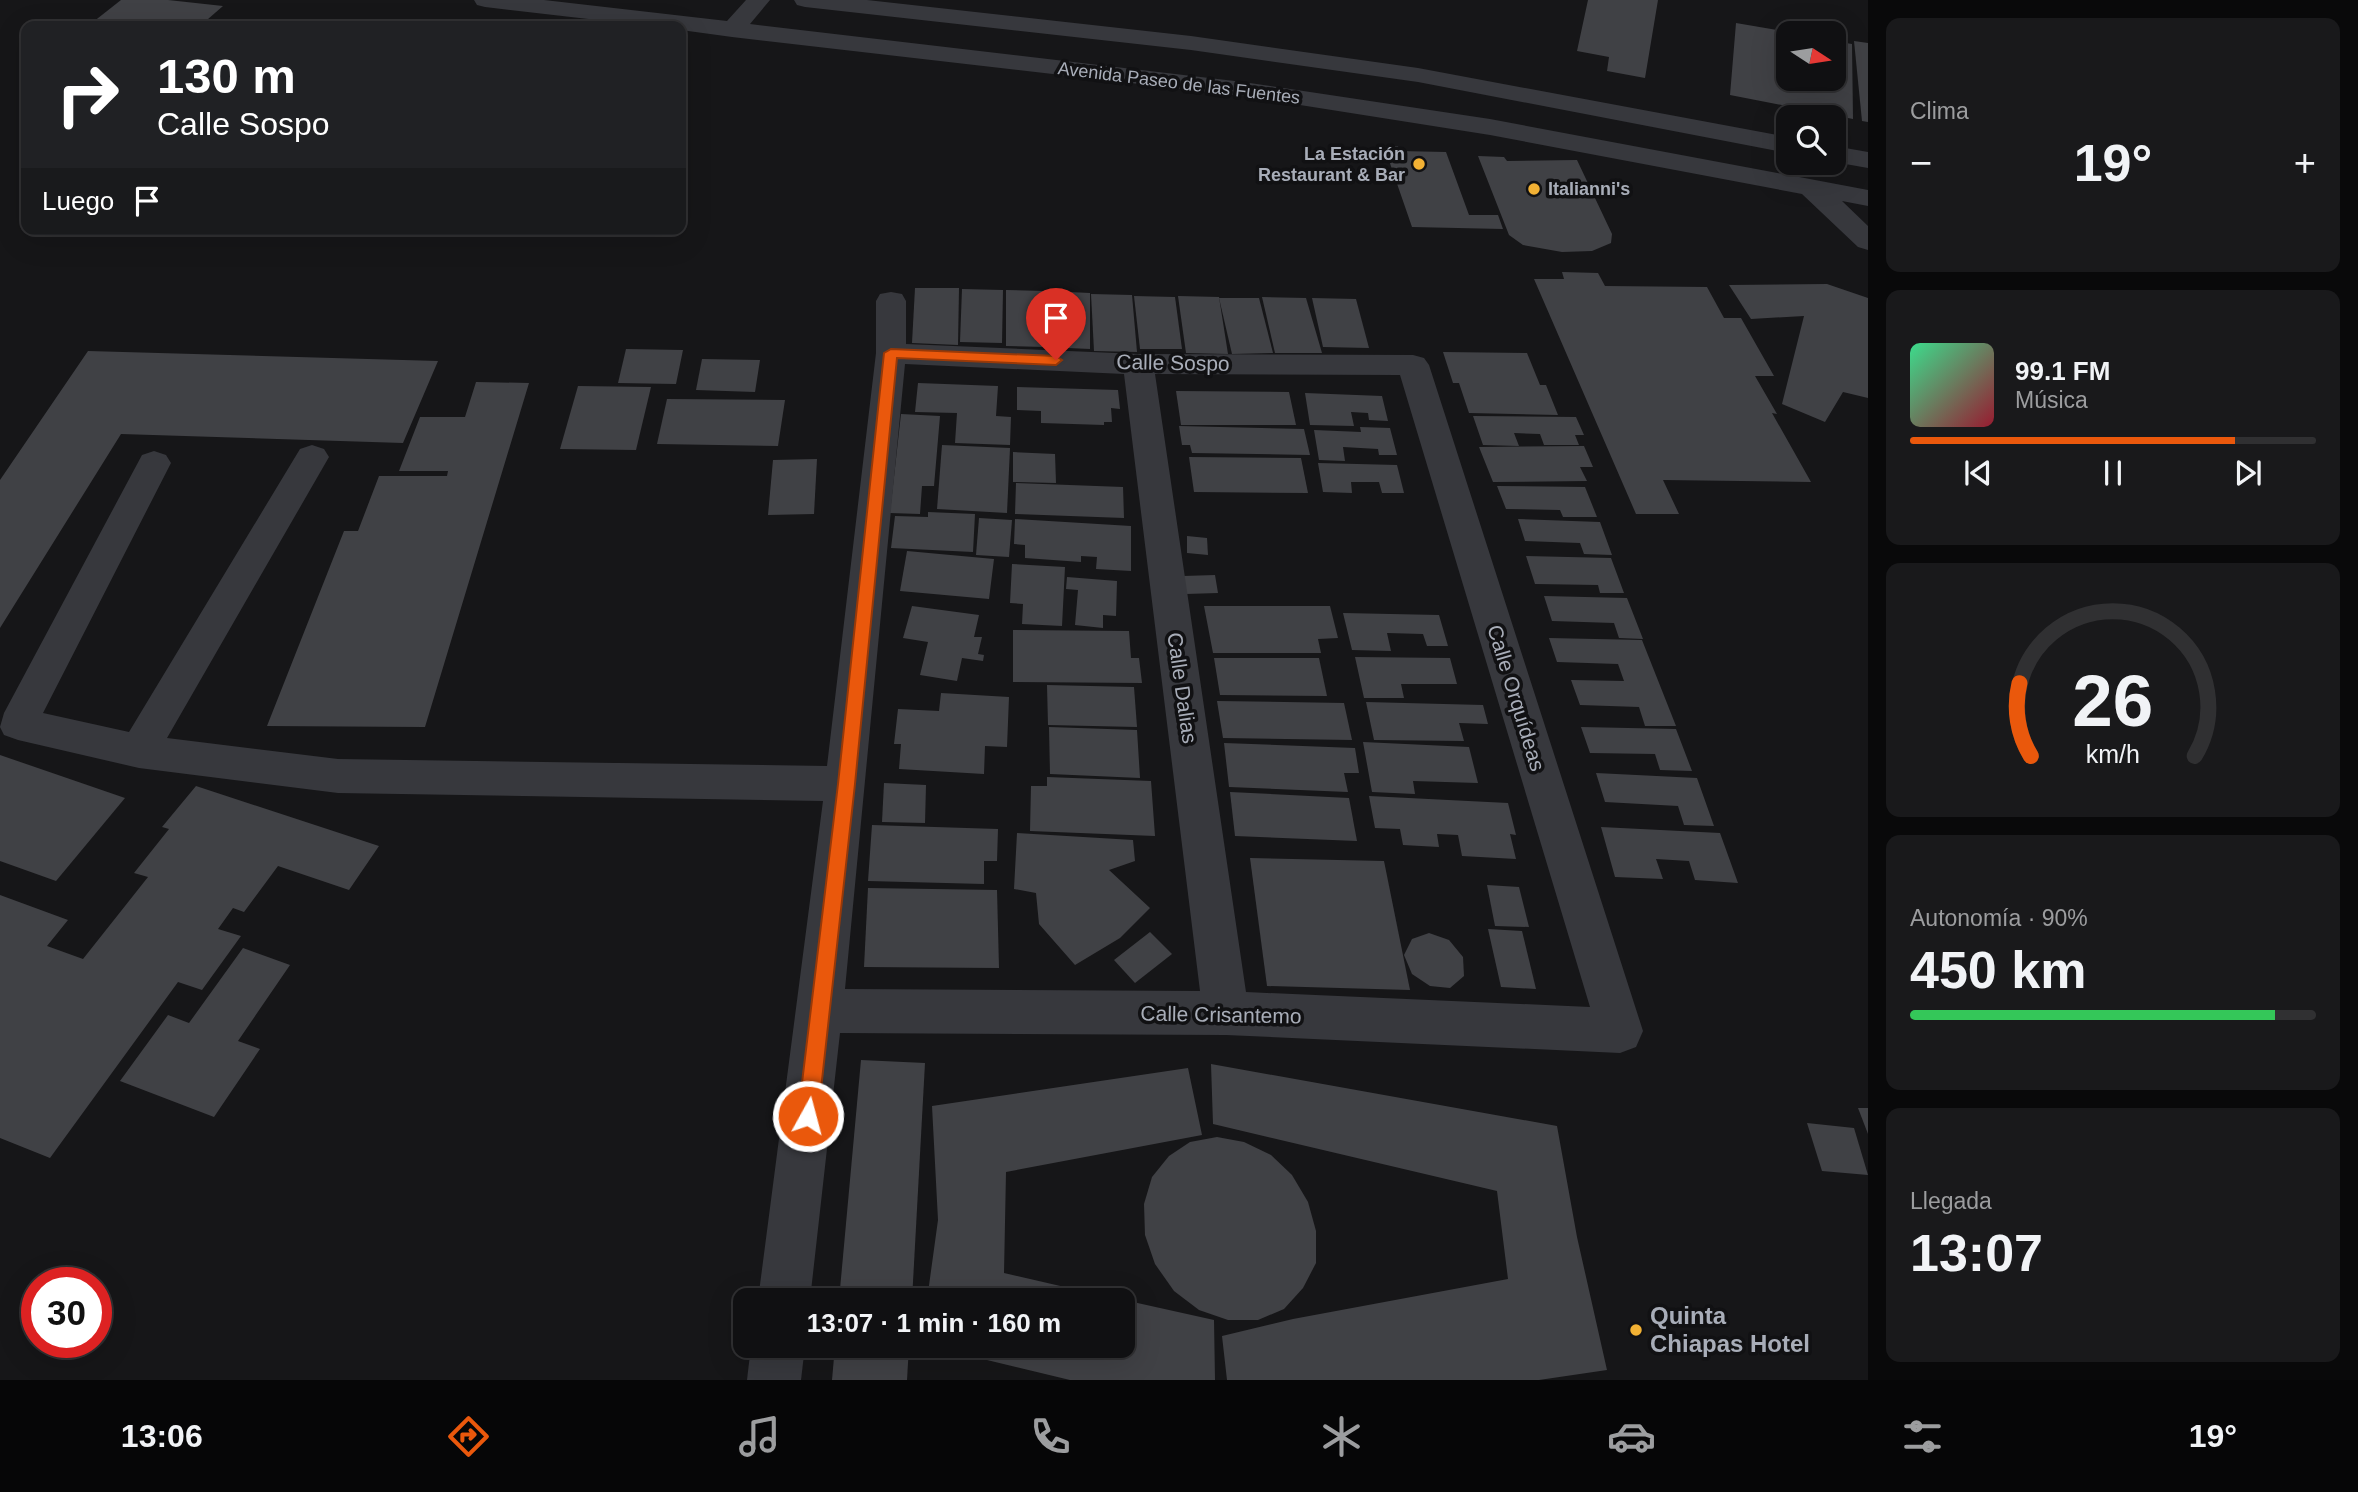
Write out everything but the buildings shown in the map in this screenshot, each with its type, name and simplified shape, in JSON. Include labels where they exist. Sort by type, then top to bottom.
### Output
[{"type":"street","name":"Avenida Paseo de las Fuentes","points":[[485,0],[658,21]]},
{"type":"street","points":[[732,30],[759,0]]},
{"type":"street","name":"Avenida Paseo de las Fuentes","points":[[805,0],[1191,44],[1418,75],[1776,143]]},
{"type":"street","name":"Avenida Paseo de las Fuentes","points":[[686,24],[1243,89],[1490,127],[1868,198]]},
{"type":"street","points":[[1846,156],[1868,160]]},
{"type":"street","points":[[1812,188],[1868,241]]},
{"type":"street","points":[[786,1288],[821,1011],[846,784],[891,353],[891,301]]},
{"type":"street","name":"Calle Sospo","points":[[891,353],[1138,364],[1413,365]]},
{"type":"street","name":"Calle Dalias","points":[[1138,364],[1226,1013]]},
{"type":"street","name":"Calle Orquídeas","points":[[1413,365],[1620,1031]]},
{"type":"street","points":[[139,751],[312,457]]},
{"type":"street","points":[[154,463],[18,724],[139,751],[338,776],[846,784]]},
{"type":"street","name":"Calle Crisantemo","points":[[821,1011],[1226,1013],[1620,1031]]},
{"type":"street","points":[[774,1380],[777,1358]]},
{"type":"place","name":"La Estación Restaurant & Bar","points":[[1419,164]]},
{"type":"place","name":"Italianni's","points":[[1534,189]]},
{"type":"place","name":"Quinta Chiapas Hotel","points":[[1636,1330]]},
{"type":"route","points":[[808,1116],[891,353],[1056,360]]}]
